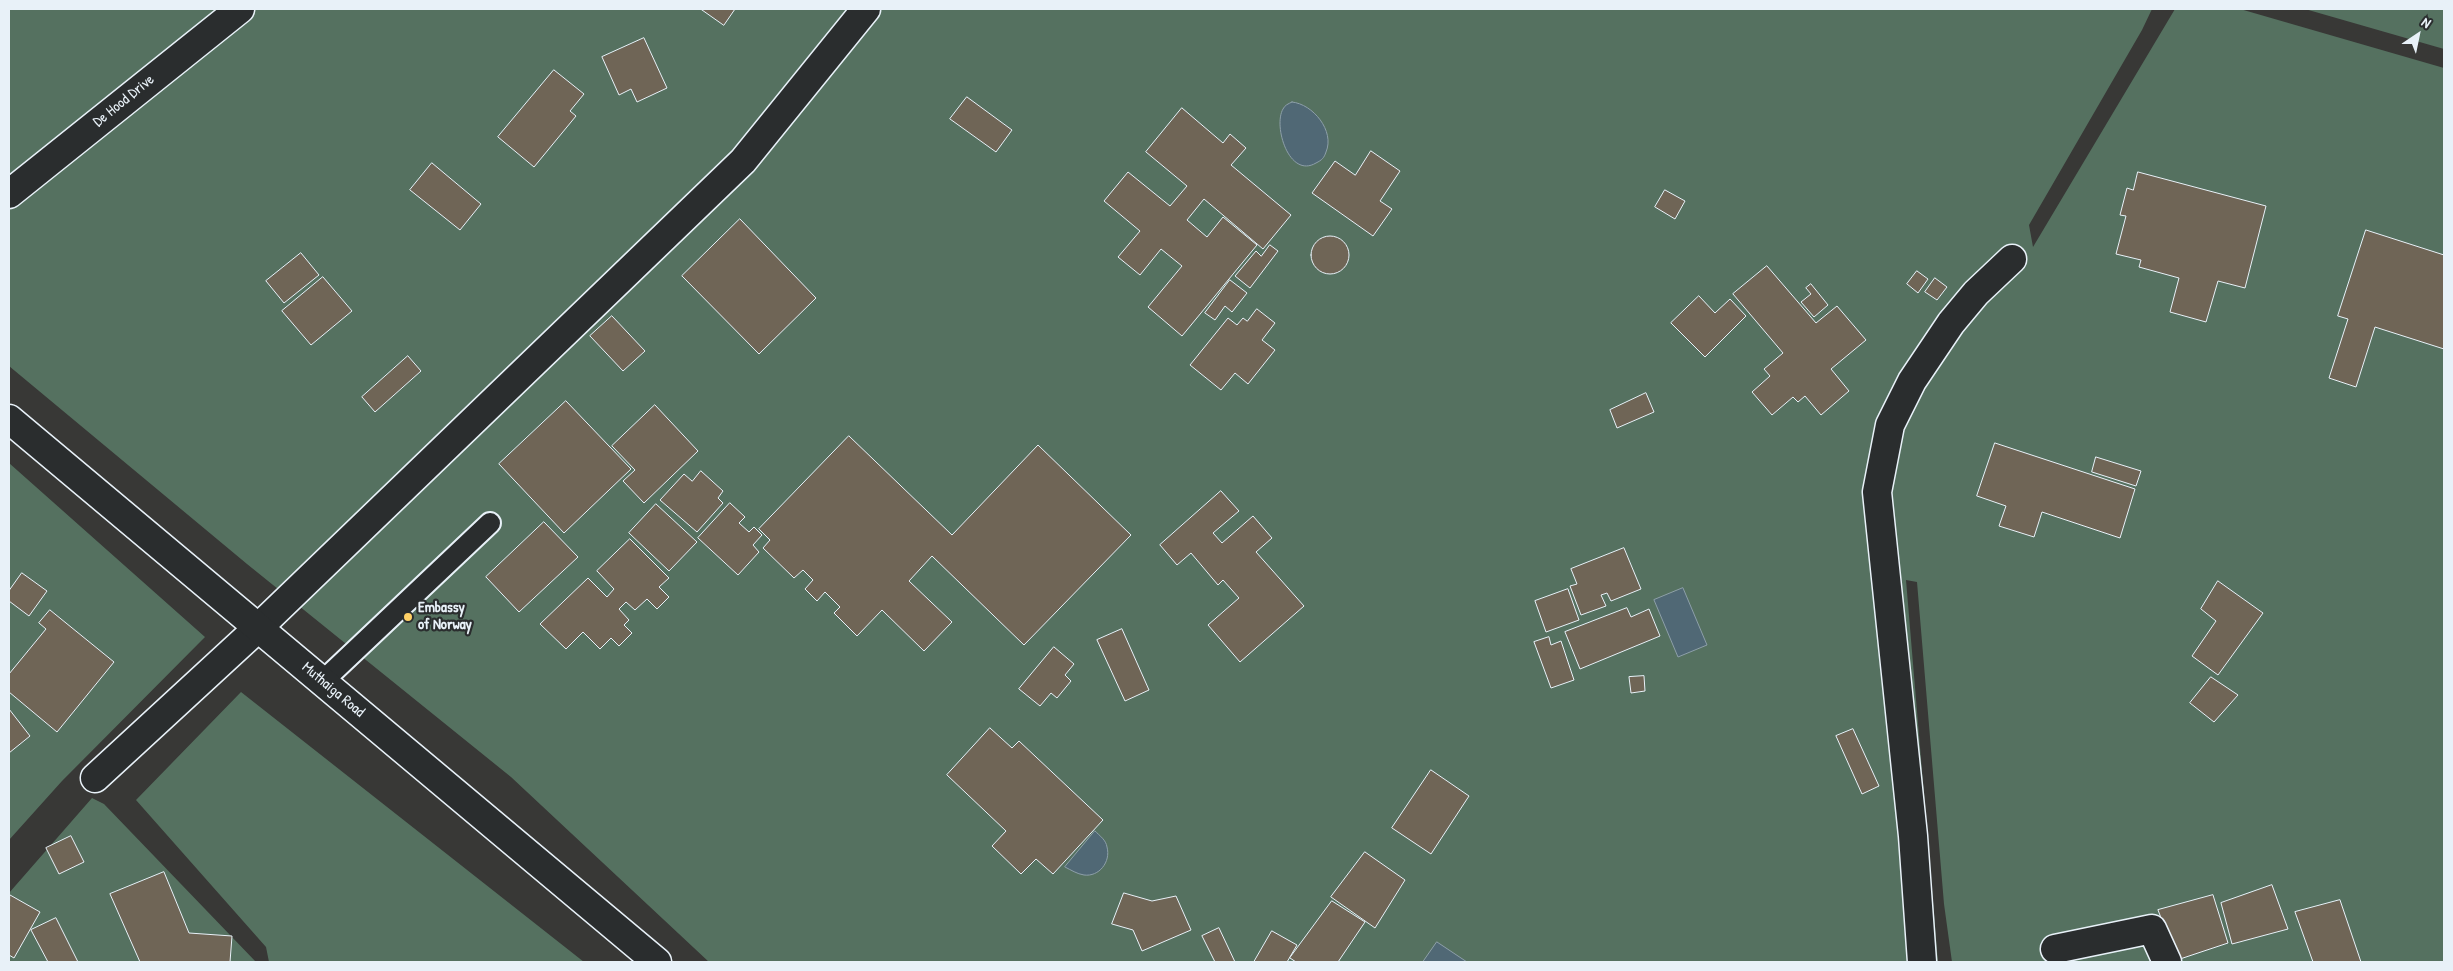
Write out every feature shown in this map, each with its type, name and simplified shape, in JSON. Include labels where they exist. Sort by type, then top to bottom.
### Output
[{"type":"street","name":"De Hood Drive","points":[[9,194],[240,9]]},
{"type":"street","points":[[96,778],[259,627],[743,161],[866,9]]},
{"type":"street","points":[[1922,962],[1913,836],[1877,492],[1890,425],[1912,381],[1951,323],[1976,293],[2012,259]]},
{"type":"street","name":"Muthaiga Road","points":[[9,419],[657,962]]},
{"type":"street","points":[[2055,949],[2152,930],[2167,962]]},
{"type":"lane","points":[[323,681],[490,523]]},
{"type":"green space","points":[[9,9],[2152,9],[2142,30],[2029,225],[2033,247],[2175,9],[2240,9],[2444,68],[2444,962],[1952,962],[1944,904],[1917,582],[1906,580],[1938,962],[709,962],[511,777],[247,564],[9,366]]},
{"type":"green space","points":[[2305,9],[2444,9],[2444,49]]},
{"type":"green space","points":[[9,463],[205,637],[62,781],[9,840]]},
{"type":"green space","points":[[241,692],[584,962],[269,962],[266,947],[136,800]]},
{"type":"green space","points":[[92,798],[104,804],[256,962],[9,962],[9,893]]},
{"type":"water","points":[[1292,102],[1300,104],[1314,113],[1325,127],[1328,144],[1326,152],[1324,157],[1316,163],[1306,166],[1298,164],[1291,157],[1282,138],[1280,117],[1284,108]]},
{"type":"water","points":[[1683,588],[1707,645],[1678,657],[1654,600]]},
{"type":"water","points":[[1095,831],[1104,840],[1107,847],[1107,858],[1103,867],[1094,874],[1084,875],[1065,867]]},
{"type":"water","points":[[1437,942],[1467,962],[1423,962]]},
{"type":"building","points":[[701,9],[735,9],[724,25]]},
{"type":"building","points":[[644,38],[667,88],[637,102],[631,89],[619,95],[602,57]]},
{"type":"building","points":[[554,70],[584,94],[570,111],[576,116],[534,167],[498,137]]},
{"type":"building","points":[[967,97],[1012,130],[996,152],[950,119]]},
{"type":"building","points":[[1182,108],[1223,143],[1230,134],[1246,148],[1231,165],[1291,215],[1263,249],[1204,199],[1187,220],[1207,237],[1223,217],[1257,245],[1182,336],[1148,307],[1182,266],[1161,249],[1140,275],[1118,257],[1140,231],[1104,201],[1128,172],[1170,206],[1187,186],[1146,152]]},
{"type":"building","points":[[1371,151],[1400,171],[1380,201],[1392,209],[1373,236],[1312,193],[1335,161],[1355,175]]},
{"type":"building","points":[[432,163],[481,204],[460,230],[410,190]]},
{"type":"building","points":[[2138,172],[2266,206],[2245,288],[2218,281],[2206,322],[2170,312],[2179,278],[2139,267],[2141,260],[2116,254],[2126,216],[2120,215],[2127,188],[2133,190]]},
{"type":"building","points":[[1665,190],[1685,201],[1675,219],[1655,207]]},
{"type":"building","points":[[740,219],[816,298],[759,354],[682,276]]},
{"type":"building","points":[[2366,230],[2444,255],[2444,349],[2375,327],[2356,387],[2329,378],[2348,319],[2338,316]]},
{"type":"building","points":[[1330,236],[1344,241],[1349,255],[1344,269],[1330,274],[1316,269],[1311,255],[1316,241]]},
{"type":"building","points":[[1270,245],[1278,251],[1250,288],[1235,276],[1256,251],[1261,256]]},
{"type":"building","points":[[301,253],[319,275],[284,303],[266,281]]},
{"type":"building","points":[[1767,266],[1816,323],[1837,306],[1866,340],[1831,369],[1849,391],[1821,415],[1805,396],[1798,402],[1793,397],[1772,415],[1752,392],[1770,376],[1764,369],[1783,353],[1733,294]]},
{"type":"building","points":[[1917,271],[1928,279],[1918,293],[1907,284]]},
{"type":"building","points":[[323,277],[352,311],[311,345],[282,311]]},
{"type":"building","points":[[1935,278],[1947,287],[1937,300],[1925,292]]},
{"type":"building","points":[[1230,280],[1247,293],[1232,312],[1225,306],[1215,320],[1205,313]]},
{"type":"building","points":[[1811,284],[1828,305],[1814,317],[1801,302],[1811,294],[1806,288]]},
{"type":"building","points":[[1699,296],[1715,313],[1730,299],[1746,316],[1705,357],[1671,323]]},
{"type":"building","points":[[1257,309],[1275,323],[1262,340],[1275,350],[1248,384],[1235,373],[1221,390],[1190,365],[1228,318],[1237,325],[1243,318],[1247,321]]},
{"type":"building","points":[[612,316],[645,351],[623,371],[590,336]]},
{"type":"building","points":[[408,356],[421,371],[375,412],[362,397]]},
{"type":"building","points":[[1646,393],[1654,412],[1617,428],[1610,410]]},
{"type":"building","points":[[566,401],[631,469],[564,533],[499,464]]},
{"type":"building","points":[[655,405],[698,451],[644,503],[623,481],[635,470],[612,446]]},
{"type":"building","points":[[849,436],[952,535],[1038,445],[1131,535],[1024,645],[932,556],[909,581],[952,622],[924,651],[882,610],[857,636],[834,613],[840,607],[825,592],[817,601],[805,589],[813,580],[803,570],[794,578],[763,548],[770,540],[759,529]]},
{"type":"building","points":[[1995,443],[2135,489],[2120,538],[2042,512],[2034,537],[1999,526],[2006,506],[1977,496]]},
{"type":"building","points":[[2096,457],[2141,471],[2136,486],[2092,472]]},
{"type":"building","points":[[701,471],[723,491],[718,498],[723,503],[697,532],[660,500],[684,474],[692,481]]},
{"type":"building","points":[[1221,491],[1239,511],[1213,533],[1222,543],[1253,516],[1272,538],[1256,552],[1304,606],[1240,662],[1208,625],[1239,598],[1223,580],[1218,585],[1191,553],[1177,565],[1160,545]]},
{"type":"building","points":[[730,503],[745,517],[739,523],[749,532],[754,527],[762,535],[753,545],[759,552],[738,575],[698,538]]},
{"type":"building","points":[[656,504],[697,542],[669,571],[629,533]]},
{"type":"building","points":[[544,522],[578,557],[519,612],[486,577]]},
{"type":"building","points":[[630,539],[669,578],[659,587],[669,597],[657,609],[647,599],[635,610],[626,602],[619,609],[629,620],[624,625],[632,633],[619,646],[611,638],[600,649],[583,632],[566,649],[540,624],[588,578],[607,597],[614,589],[597,571]]},
{"type":"building","points":[[1624,548],[1641,589],[1611,601],[1607,593],[1601,595],[1606,606],[1581,615],[1570,586],[1577,584],[1571,569]]},
{"type":"building","points":[[22,573],[47,591],[29,616],[9,601],[9,591]]},
{"type":"building","points":[[2218,581],[2263,613],[2218,675],[2192,656],[2216,621],[2201,609]]},
{"type":"building","points":[[1568,589],[1579,620],[1546,632],[1535,601]]},
{"type":"building","points":[[1627,608],[1631,617],[1649,609],[1660,636],[1580,669],[1565,632]]},
{"type":"building","points":[[50,610],[114,662],[57,732],[9,692],[9,674],[46,629],[39,623]]},
{"type":"building","points":[[1122,629],[1149,690],[1125,701],[1097,640]]},
{"type":"building","points":[[1549,637],[1551,645],[1561,641],[1574,680],[1551,688],[1534,642]]},
{"type":"building","points":[[1054,647],[1074,664],[1065,675],[1071,681],[1057,698],[1051,693],[1040,706],[1019,689]]},
{"type":"building","points":[[1644,676],[1645,691],[1631,693],[1629,677]]},
{"type":"building","points":[[2211,677],[2238,695],[2214,722],[2190,703]]},
{"type":"building","points":[[9,709],[30,736],[9,753]]},
{"type":"building","points":[[990,728],[1012,748],[1019,741],[1103,820],[1053,874],[1036,859],[1021,874],[992,846],[1006,831],[947,775]]},
{"type":"building","points":[[1853,729],[1879,786],[1862,794],[1836,736]]},
{"type":"building","points":[[1431,770],[1469,796],[1431,854],[1392,828]]},
{"type":"building","points":[[71,836],[84,862],[59,874],[46,848]]},
{"type":"building","points":[[1365,852],[1405,880],[1375,928],[1331,897]]},
{"type":"building","points":[[164,872],[189,933],[232,936],[230,962],[140,962],[110,894]]},
{"type":"building","points":[[2272,885],[2288,929],[2232,944],[2221,903]]},
{"type":"building","points":[[1124,893],[1152,901],[1176,896],[1191,930],[1142,951],[1133,930],[1112,924]]},
{"type":"building","points":[[10,895],[40,912],[14,958],[9,955]]},
{"type":"building","points":[[2213,895],[2228,943],[2177,960],[2158,910]]},
{"type":"building","points":[[2340,900],[2361,962],[2313,962],[2295,912]]},
{"type":"building","points":[[1332,901],[1365,922],[1338,962],[1296,962],[1290,958]]},
{"type":"building","points":[[56,918],[78,962],[48,962],[31,930]]},
{"type":"building","points":[[1219,928],[1235,962],[1215,962],[1202,936]]},
{"type":"building","points":[[1272,931],[1297,945],[1287,962],[1254,962]]},
{"type":"place","name":"Embassy of Norway","points":[[408,617]]}]
